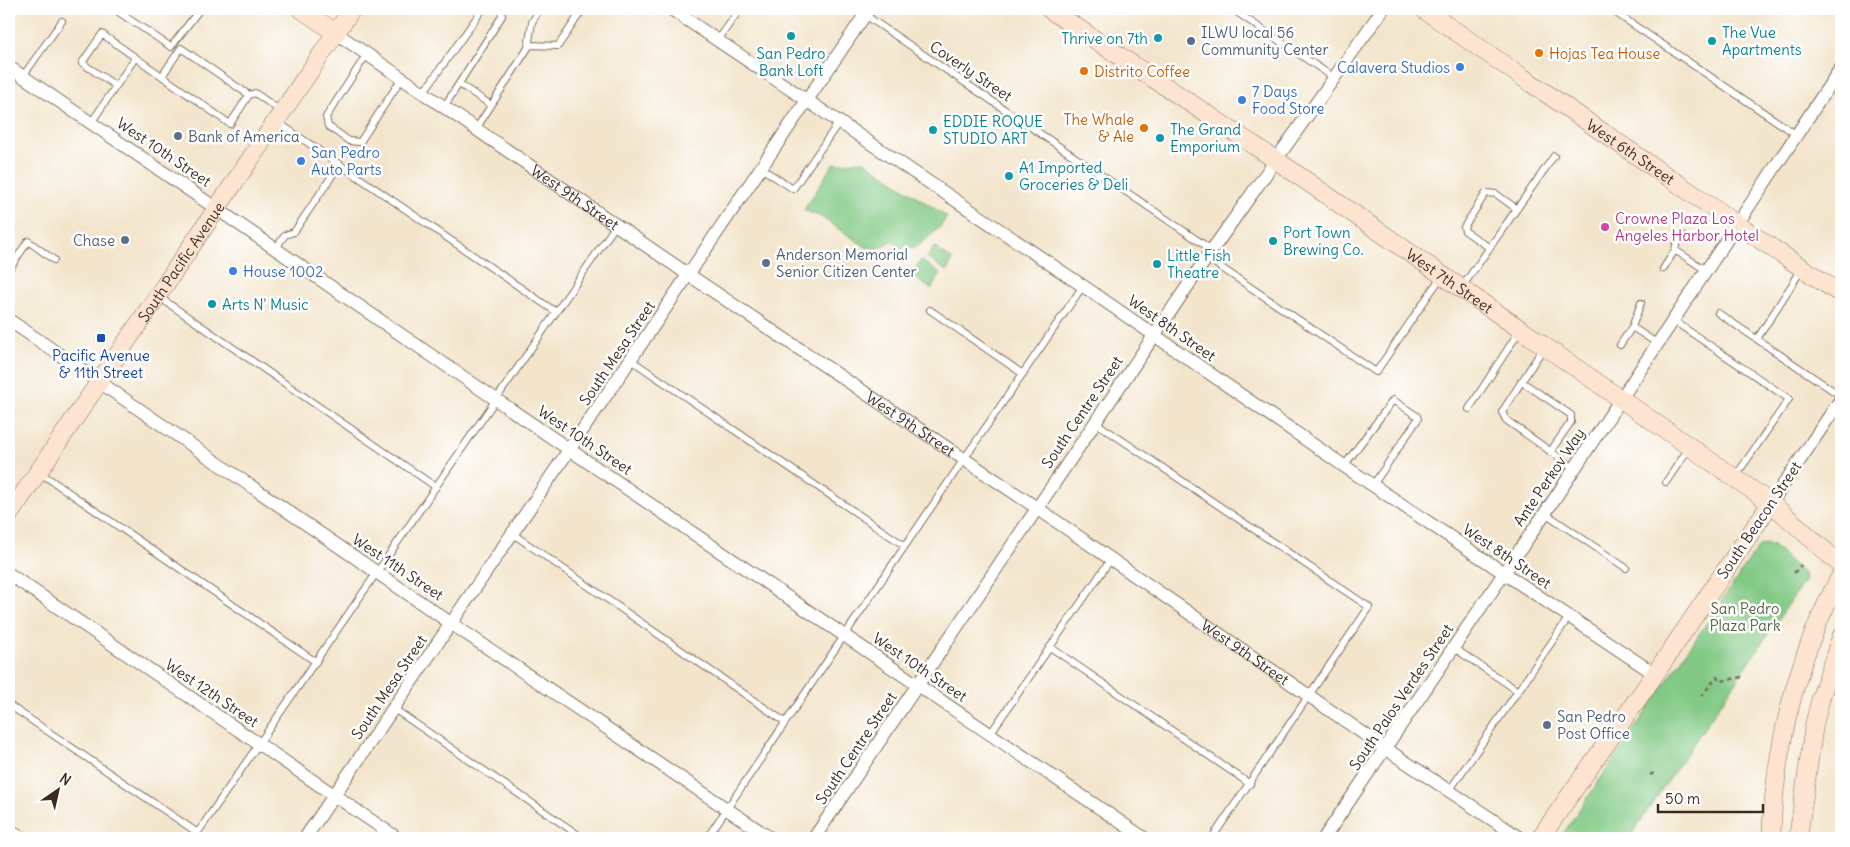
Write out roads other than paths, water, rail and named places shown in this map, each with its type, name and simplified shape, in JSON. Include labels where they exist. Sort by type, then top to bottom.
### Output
[{"type":"main road","name":"West 9th Street","points":[[301,9],[336,33]]},
{"type":"main road","name":"South Pacific Avenue","points":[[9,515],[352,9]]},
{"type":"main road","name":"West 7th Street","points":[[1049,9],[1276,160],[1771,503],[1841,565]]},
{"type":"main road","name":"West 6th Street","points":[[1423,9],[1841,294]]},
{"type":"main road","name":"South Beacon Street","points":[[1540,838],[1655,674],[1771,503]]},
{"type":"main road","points":[[1841,575],[1826,602],[1805,652],[1788,711],[1779,755],[1768,837],[1798,832],[1814,726],[1821,697],[1841,637]]},
{"type":"street","name":"West 8th Street","points":[[671,9],[1083,286],[1344,466],[1655,674]]},
{"type":"street","name":"South Centre Street","points":[[814,838],[1210,254],[1333,77],[1383,9]]},
{"type":"street","name":"South Mesa Street","points":[[305,838],[867,12]]},
{"type":"street","name":"West 9th Street","points":[[336,33],[689,275],[1037,508],[1386,749],[1520,838]]},
{"type":"street","name":"West 10th Street","points":[[9,67],[496,400],[1144,838]]},
{"type":"street","points":[[1621,399],[1841,68]]},
{"type":"street","name":"West 11th Street","points":[[9,320],[452,624],[770,838]]},
{"type":"street","name":"South Beacon Street","points":[[1771,503],[1841,397]]},
{"type":"street","name":"Ante Perkov Way","points":[[1504,574],[1621,399]]},
{"type":"street","name":"West 12th Street","points":[[9,574],[397,838]]},
{"type":"street","name":"South Palos Verdes Street","points":[[1324,838],[1504,574]]},
{"type":"street","points":[[9,829],[22,838]]},
{"type":"lane","points":[[114,9],[171,47],[200,9]]},
{"type":"lane","points":[[423,93],[482,10],[486,9]]},
{"type":"lane","points":[[444,107],[502,16],[501,9]]},
{"type":"lane","points":[[476,128],[528,48],[532,22],[540,9]]},
{"type":"lane","points":[[529,44],[558,46],[582,9]]},
{"type":"lane","points":[[718,40],[740,9]]},
{"type":"lane","points":[[1232,9],[1333,77]]},
{"type":"lane","points":[[1610,9],[1797,135]]},
{"type":"lane","name":"Coverly Street","points":[[867,12],[1376,372],[1443,275]]},
{"type":"lane","points":[[23,76],[62,21]]},
{"type":"lane","points":[[116,86],[82,62],[102,34],[230,124],[249,95],[255,93],[279,117],[340,164],[556,312]]},
{"type":"lane","points":[[162,76],[181,48],[249,95]]},
{"type":"lane","points":[[367,54],[326,117],[328,126],[349,140],[360,142],[402,78]]},
{"type":"lane","points":[[92,123],[135,58]]},
{"type":"lane","points":[[459,84],[491,105]]},
{"type":"lane","points":[[762,168],[792,189],[839,122]]},
{"type":"lane","points":[[1462,288],[1554,156]]},
{"type":"lane","points":[[276,248],[285,235],[294,232],[340,164]]},
{"type":"lane","points":[[1490,248],[1465,231],[1464,227],[1486,193],[1496,194],[1517,208]]},
{"type":"lane","points":[[9,704],[196,836],[616,225]]},
{"type":"lane","points":[[1663,269],[1676,250],[1676,245],[1682,235]]},
{"type":"lane","points":[[9,270],[28,242],[54,260]]},
{"type":"lane","points":[[1676,250],[1707,271]]},
{"type":"lane","points":[[1757,338],[1802,269]]},
{"type":"lane","points":[[707,838],[904,546],[1083,286]]},
{"type":"lane","points":[[157,296],[436,487]]},
{"type":"lane","points":[[1620,345],[1632,327],[1640,303]]},
{"type":"lane","points":[[930,310],[1023,374]]},
{"type":"lane","points":[[1718,312],[1841,397]]},
{"type":"lane","points":[[1674,321],[1789,399],[1734,478]]},
{"type":"lane","points":[[1632,327],[1658,344]]},
{"type":"lane","points":[[1469,409],[1521,329]]},
{"type":"lane","points":[[1544,346],[1502,412],[1506,420],[1574,468]]},
{"type":"lane","points":[[631,360],[904,546]]},
{"type":"lane","points":[[1521,381],[1571,415],[1571,422],[1550,452]]},
{"type":"lane","points":[[1344,466],[1393,400],[1417,416],[1418,419],[1373,485]]},
{"type":"lane","points":[[1095,422],[1369,607],[1212,838]]},
{"type":"lane","points":[[1666,482],[1690,447]]},
{"type":"lane","points":[[38,472],[316,662]]},
{"type":"lane","points":[[1545,513],[1626,568]]},
{"type":"lane","points":[[513,534],[785,722]]},
{"type":"lane","points":[[990,734],[1111,559]]},
{"type":"lane","points":[[1449,791],[1568,617]]},
{"type":"lane","points":[[1050,647],[1250,784]]},
{"type":"lane","points":[[1454,648],[1518,691]]},
{"type":"lane","points":[[394,709],[583,838]]},
{"type":"place","name":"San Pedro Bank Loft","points":[[791,36]]},
{"type":"place","name":"Thrive on 7th","points":[[1158,38]]},
{"type":"place","name":"ILWU local 56 Community Center","points":[[1191,41]]},
{"type":"place","name":"The Vue Apartments","points":[[1712,41]]},
{"type":"place","name":"Hojas Tea House","points":[[1539,53]]},
{"type":"place","name":"Calavera Studios","points":[[1460,67]]},
{"type":"place","name":"Distrito Coffee","points":[[1084,71]]},
{"type":"place","name":"7 Days Food Store","points":[[1242,100]]},
{"type":"place","name":"The Whale & Ale","points":[[1144,128]]},
{"type":"place","name":"EDDIE ROQUE STUDIO ART","points":[[933,130]]},
{"type":"place","name":"Bank of America","points":[[178,136]]},
{"type":"place","name":"The Grand Emporium","points":[[1160,138]]},
{"type":"place","name":"San Pedro Auto Parts","points":[[301,161]]},
{"type":"place","name":"A1 Imported Groceries & Deli","points":[[1009,176]]},
{"type":"place","name":"Crowne Plaza Los Angeles Harbor Hotel","points":[[1605,227]]},
{"type":"place","name":"Chase","points":[[125,240]]},
{"type":"place","name":"Port Town Brewing Co.","points":[[1273,241]]},
{"type":"place","name":"Anderson Memorial Senior Citizen Center","points":[[766,263]]},
{"type":"place","name":"Little Fish Theatre","points":[[1157,264]]},
{"type":"place","name":"House 1002","points":[[233,271]]},
{"type":"place","name":"Arts N' Music","points":[[212,304]]},
{"type":"place","name":"Pacific Avenue & 11th Street","points":[[101,338]]},
{"type":"place","name":"San Pedro Post Office","points":[[1547,725]]},
{"type":"park label","name":"San Pedro Plaza Park","points":[[1745,616]]}]
